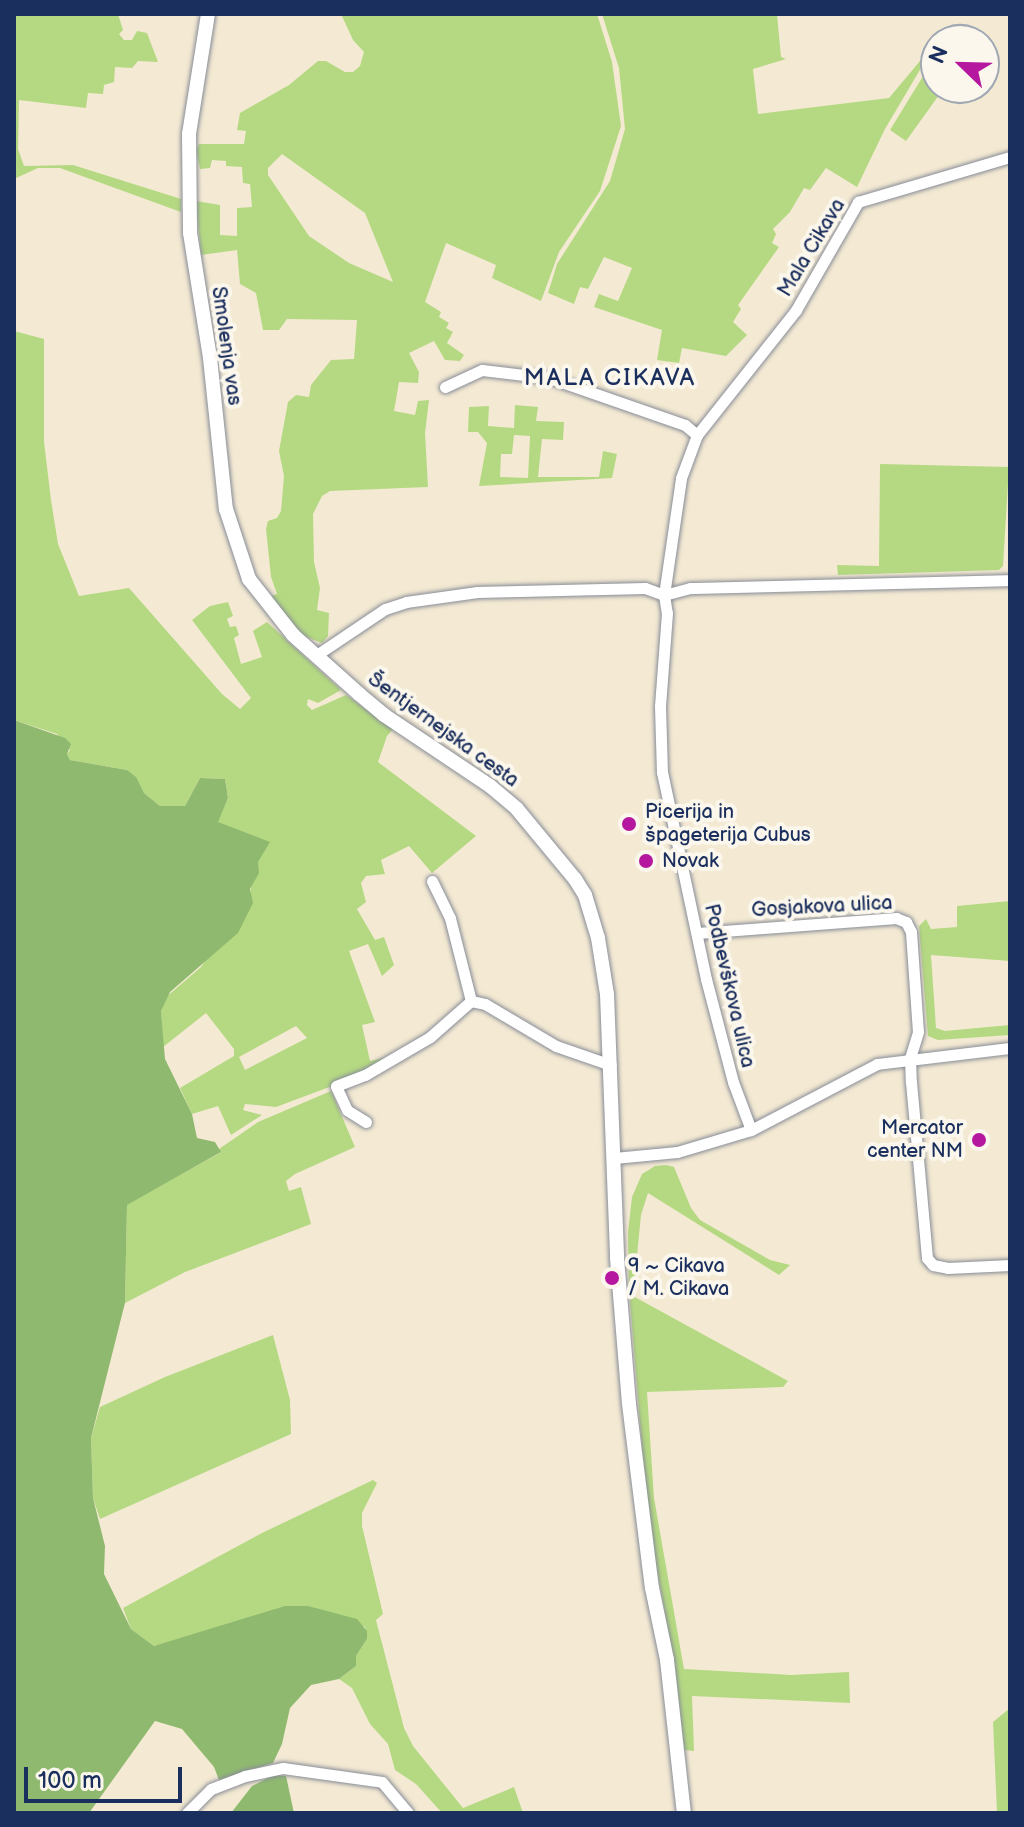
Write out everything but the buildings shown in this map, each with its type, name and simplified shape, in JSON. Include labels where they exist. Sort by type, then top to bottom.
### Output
[{"type":"main road","name":"Smolenja vas","points":[[208,14],[192,103],[188,176],[190,233],[210,358],[226,509],[249,579],[269,608],[315,656]]},
{"type":"main road","name":"Šentjernejska cesta","points":[[315,656],[384,715],[490,786],[517,809],[563,861],[585,895],[598,938],[607,994],[629,1404],[652,1588],[667,1660],[684,1813]]},
{"type":"street","name":"Mala Cikava","points":[[664,595],[681,478],[697,435],[796,310],[858,202],[1010,157]]},
{"type":"street","points":[[445,387],[482,370],[539,376],[685,425],[697,435]]},
{"type":"street","points":[[315,656],[385,609],[453,594],[645,588],[664,595],[690,588],[1010,580]]},
{"type":"street","name":"Podbevškova ulica","points":[[664,595],[667,613],[660,706],[662,772],[733,1082],[751,1130]]},
{"type":"street","points":[[432,881],[450,918],[471,1001]]},
{"type":"street","name":"Gosjakova ulica","points":[[697,933],[896,918],[906,922],[911,932],[918,1032],[910,1058]]},
{"type":"street","points":[[471,1001],[485,1004],[556,1046],[611,1065]]},
{"type":"street","points":[[366,1122],[347,1110],[336,1086],[365,1075],[430,1037],[471,1001]]},
{"type":"street","points":[[614,1158],[677,1152],[751,1130],[863,1070],[910,1058],[1010,1048]]},
{"type":"street","points":[[910,1058],[927,1258],[933,1265],[948,1268],[1010,1265]]},
{"type":"street","points":[[187,1813],[211,1789],[245,1776],[283,1768],[382,1782],[408,1813]]},
{"type":"green space","points":[[14,14],[118,14],[123,30],[119,34],[124,40],[132,40],[137,31],[147,33],[158,62],[138,61],[132,68],[115,67],[114,82],[104,85],[103,94],[88,93],[86,108],[19,100],[18,149],[24,166],[73,165],[181,199],[181,212],[60,168],[38,168],[14,179]]},
{"type":"green space","points":[[341,14],[597,14],[612,62],[621,126],[600,191],[559,252],[541,301],[492,278],[496,265],[446,243],[425,302],[441,312],[439,317],[449,323],[446,328],[453,332],[447,343],[464,355],[460,361],[445,360],[434,341],[409,353],[419,372],[418,383],[399,382],[394,411],[415,415],[418,401],[429,400],[425,433],[428,487],[330,491],[322,496],[313,514],[314,562],[320,588],[317,610],[329,613],[328,636],[322,643],[304,636],[268,597],[277,594],[271,577],[266,529],[268,521],[277,518],[281,511],[284,476],[279,451],[288,402],[296,395],[309,397],[311,385],[331,360],[354,359],[357,320],[287,319],[279,330],[263,330],[256,293],[240,284],[237,250],[201,255],[196,201],[220,205],[220,235],[237,236],[237,208],[252,207],[250,184],[243,183],[242,167],[226,166],[226,161],[212,160],[210,168],[200,169],[196,150],[199,144],[244,144],[246,131],[237,130],[240,113],[289,85],[318,61],[353,72],[360,66],[364,52],[353,40]],"holes":[[[282,154],[365,213],[393,282],[349,263],[309,236],[268,175],[268,168]]]},
{"type":"green space","points":[[602,14],[777,14],[781,57],[786,59],[753,69],[758,114],[889,98],[920,61],[920,70],[885,129],[857,187],[826,168],[810,190],[804,188],[790,212],[773,229],[776,234],[772,243],[779,247],[738,305],[741,309],[733,322],[747,335],[726,356],[682,348],[679,363],[657,360],[662,330],[594,307],[599,294],[618,301],[632,268],[604,257],[588,289],[580,287],[574,304],[548,293],[557,264],[610,181],[625,129],[619,68]]},
{"type":"green space","points":[[920,81],[920,104],[933,104],[906,141],[890,130]]},
{"type":"green space","points":[[14,331],[44,339],[44,442],[51,500],[58,544],[79,596],[129,588],[222,694],[240,709],[251,698],[192,620],[210,606],[228,602],[233,616],[227,619],[230,627],[236,626],[239,635],[234,638],[241,664],[262,657],[253,631],[267,622],[341,690],[318,703],[308,699],[307,705],[312,710],[346,695],[393,729],[387,736],[378,762],[476,836],[432,873],[409,846],[381,860],[385,874],[366,876],[361,883],[366,902],[357,909],[375,940],[384,937],[394,965],[382,976],[368,944],[349,951],[375,1022],[362,1025],[370,1061],[396,1055],[367,1073],[276,1107],[245,1104],[243,1110],[262,1115],[231,1135],[218,1106],[192,1114],[180,1088],[234,1056],[234,1049],[206,1013],[163,1047],[161,1011],[165,998],[201,967],[250,897],[252,880],[217,822],[228,798],[225,779],[200,778],[185,806],[160,806],[144,793],[127,770],[70,760],[67,754],[70,750],[57,734],[14,720]],"holes":[[[296,1026],[307,1038],[245,1070],[239,1057]]]},
{"type":"green space","points":[[515,405],[538,407],[536,421],[564,422],[563,440],[542,439],[538,477],[599,477],[603,451],[617,454],[612,478],[479,486],[487,443],[478,432],[468,432],[469,407],[489,406],[488,426],[514,428]],"holes":[[[514,435],[530,436],[528,478],[500,477],[501,454],[512,454]]]},
{"type":"green space","points":[[880,464],[1009,467],[1003,566],[999,570],[838,575],[837,565],[879,566]]},
{"type":"green space","points":[[14,720],[65,738],[71,744],[67,754],[70,760],[127,770],[136,777],[144,793],[160,806],[185,806],[200,778],[225,779],[228,798],[218,822],[270,842],[258,862],[259,873],[250,889],[253,903],[238,933],[170,992],[161,1011],[165,1059],[192,1114],[197,1138],[215,1142],[221,1152],[127,1205],[125,1303],[91,1438],[93,1498],[105,1546],[104,1574],[131,1629],[154,1646],[285,1606],[308,1606],[357,1619],[367,1631],[367,1639],[356,1656],[356,1666],[339,1679],[311,1685],[290,1708],[282,1744],[273,1763],[219,1780],[214,1767],[182,1729],[155,1721],[89,1813],[14,1813]]},
{"type":"green space","points":[[1010,901],[1010,961],[931,955],[936,1028],[945,1031],[1010,1025],[1010,1035],[938,1040],[928,1036],[919,926],[926,919],[931,929],[957,927],[957,906]]},
{"type":"green space","points":[[331,1091],[355,1147],[286,1181],[289,1191],[301,1187],[311,1224],[185,1272],[125,1303],[127,1204],[220,1153],[219,1149],[258,1122]]},
{"type":"green space","points":[[655,1166],[674,1167],[691,1208],[700,1220],[770,1260],[790,1265],[779,1275],[648,1193],[641,1215],[633,1296],[788,1381],[783,1387],[647,1392],[654,1498],[684,1669],[791,1675],[849,1672],[850,1703],[692,1696],[694,1751],[684,1750],[674,1662],[648,1521],[629,1289],[628,1232],[632,1197],[642,1174]]},
{"type":"green space","points":[[273,1335],[290,1400],[291,1434],[100,1519],[93,1498],[91,1438],[100,1407],[165,1377]]},
{"type":"green space","points":[[373,1480],[377,1483],[362,1513],[362,1526],[383,1614],[376,1620],[404,1728],[413,1746],[463,1808],[514,1787],[523,1813],[442,1813],[416,1784],[395,1770],[388,1744],[370,1724],[352,1688],[339,1679],[356,1666],[356,1656],[367,1639],[365,1627],[308,1606],[154,1646],[131,1629],[123,1608],[262,1533]]},
{"type":"green space","points":[[1010,1708],[1010,1813],[997,1813],[993,1722]]},
{"type":"green space","points":[[274,1775],[286,1776],[294,1813],[231,1813],[252,1786]]},
{"type":"place","name":"Picerija in špageterija Cubus","points":[[629,824]]},
{"type":"place","name":"Novak","points":[[646,861]]},
{"type":"place","name":"Mercator center NM","points":[[979,1140]]},
{"type":"place","name":"9 ~ Cikava / M. Cikava","points":[[612,1278]]},
{"type":"district","name":"MALA CIKAVA","points":[[610,378]]}]
